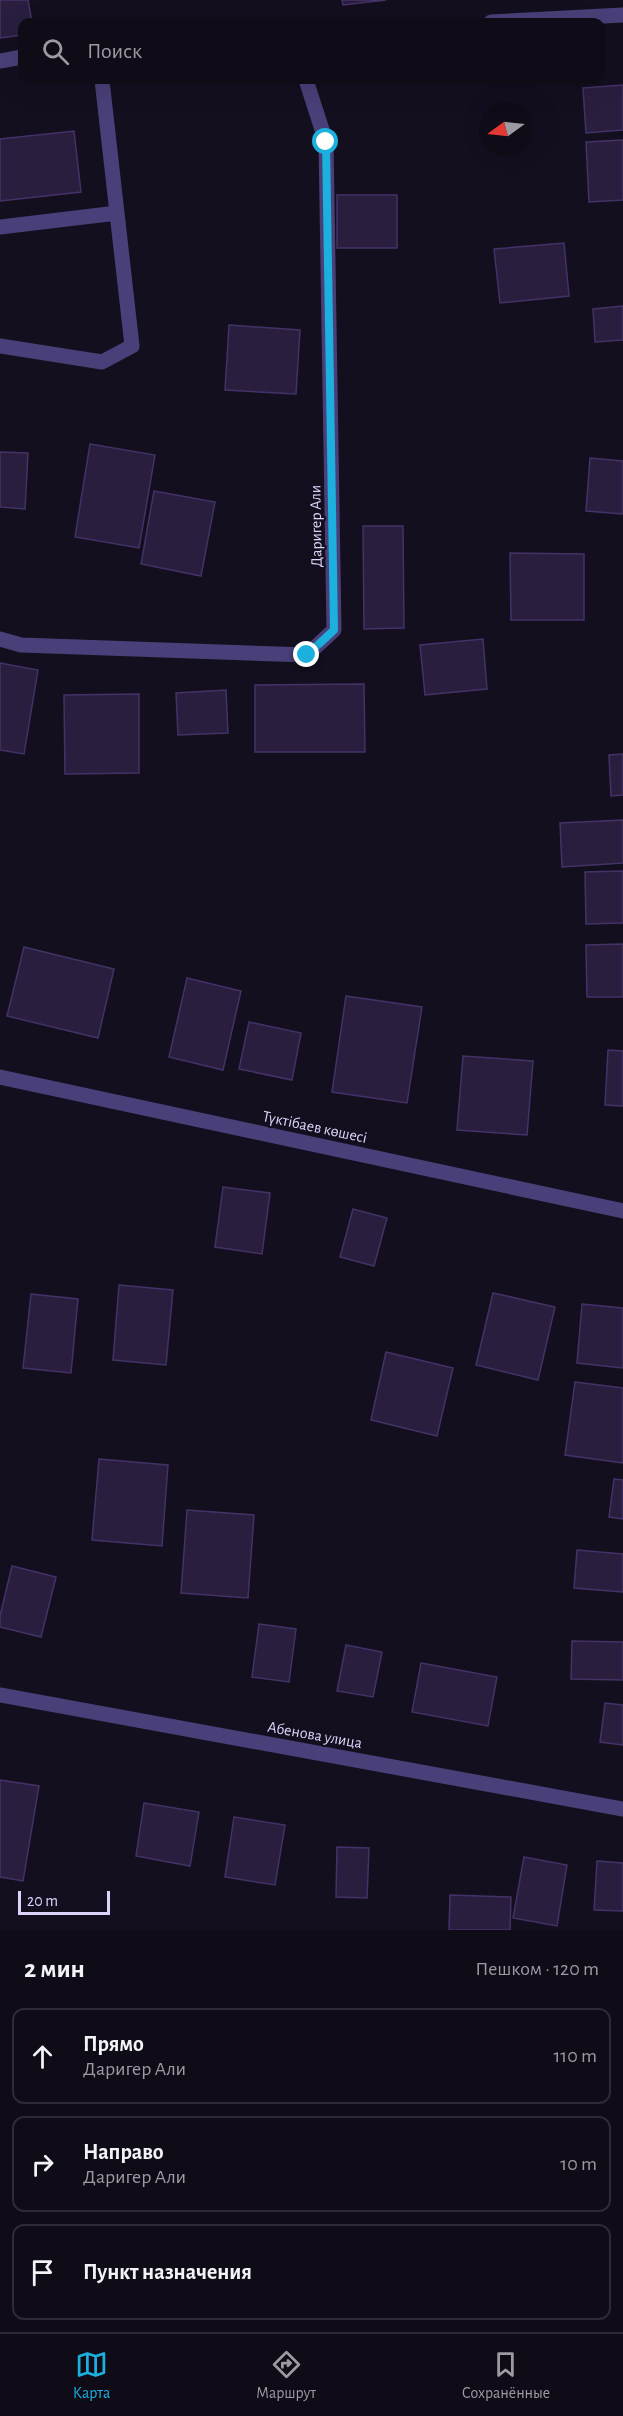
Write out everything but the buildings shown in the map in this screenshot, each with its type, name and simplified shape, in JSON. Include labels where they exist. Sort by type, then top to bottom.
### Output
[{"type":"street","points":[[566,18],[623,15]]},
{"type":"street","points":[[0,61],[18,58]]},
{"type":"street","points":[[0,346],[102,362],[132,346],[102,84]]},
{"type":"street","name":"Даригер Али","points":[[0,639],[21,645],[307,655],[334,630],[326,142],[307,84]]},
{"type":"street","points":[[0,227],[117,213]]},
{"type":"street","name":"Түктібаев көшесі","points":[[0,1077],[623,1211]]},
{"type":"street","name":"Абенова улица","points":[[0,1695],[623,1809]]},
{"type":"route","points":[[307,655],[334,630],[326,142]]}]
